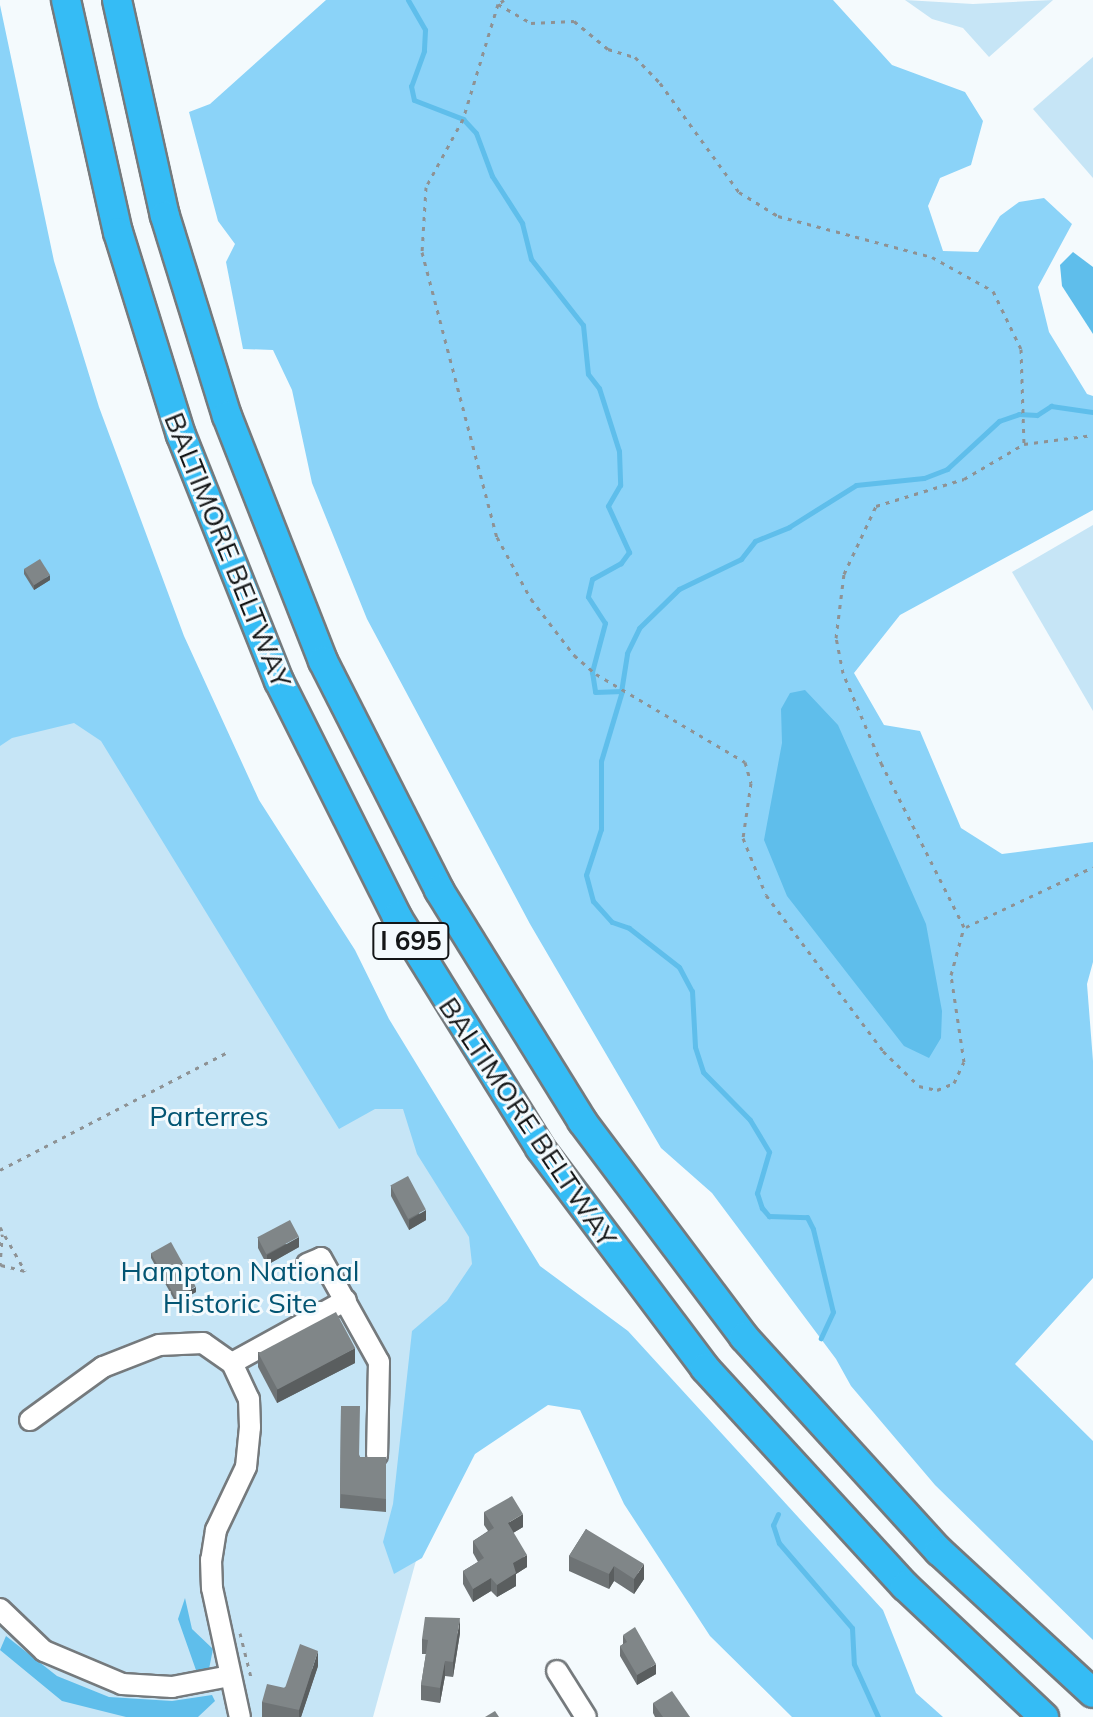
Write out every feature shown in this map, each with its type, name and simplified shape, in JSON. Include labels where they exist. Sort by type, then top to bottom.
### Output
[{"type":"highway","name":"BALTIMORE BELTWAY","points":[[66,0],[118,232],[181,435],[279,681],[397,917],[540,1148],[705,1368],[905,1586],[1044,1717]]},
{"type":"highway","name":"BALTIMORE BELTWAY","points":[[117,0],[165,216],[227,416],[323,661],[439,890],[582,1121],[744,1337],[939,1551],[1093,1693]]},
{"type":"street","points":[[307,1264],[321,1258],[379,1362],[377,1455]]},
{"type":"street","points":[[232,1363],[346,1300]]},
{"type":"street","points":[[30,1420],[103,1367],[159,1345],[203,1343],[232,1363],[249,1399],[246,1467],[216,1530],[211,1560],[240,1717]]},
{"type":"street","points":[[0,1609],[44,1651],[122,1684],[172,1687],[231,1681]]},
{"type":"street","points":[[557,1671],[586,1717]]},
{"type":"path","points":[[504,0],[498,4],[463,119],[426,187],[422,252],[497,537],[531,599],[574,655],[596,674],[745,762],[751,783],[743,838],[766,895],[883,1051],[919,1086],[937,1090],[954,1083],[964,1062],[951,975],[964,927],[882,765],[843,673],[836,638],[844,574],[876,506],[964,479],[1024,444],[1093,435]]},
{"type":"path","points":[[498,4],[531,23],[574,21],[608,49],[635,57],[660,83],[739,192],[778,216],[932,257],[993,291],[1021,349],[1024,444]]},
{"type":"path","points":[[964,927],[1093,867]]},
{"type":"path","points":[[0,1170],[230,1051]]},
{"type":"path","points":[[1,1228],[25,1271],[0,1266],[1,1228]]},
{"type":"path","points":[[231,1681],[254,1681],[246,1638],[237,1623]]},
{"type":"green space","points":[[905,0],[973,4],[1053,0],[989,57],[963,28],[932,19]]},
{"type":"green space","points":[[1093,57],[1093,178],[1033,109]]},
{"type":"green space","points":[[1093,525],[1093,711],[1012,572]]},
{"type":"green space","name":"Hampton National Historic Site","points":[[0,535],[502,1248],[373,1717],[0,1717]]},
{"type":"shaded area","points":[[326,0],[833,0],[892,65],[965,92],[983,121],[971,165],[940,178],[928,206],[943,251],[978,252],[1000,216],[1019,202],[1044,198],[1072,224],[1038,287],[1049,332],[1087,394],[1093,396],[1093,510],[900,615],[854,673],[884,725],[920,731],[961,828],[1002,854],[1093,842],[1093,962],[1087,984],[1093,1061],[1093,1278],[1015,1364],[1093,1441],[1093,1640],[935,1485],[851,1386],[836,1359],[712,1193],[661,1148],[530,924],[367,619],[312,483],[292,390],[273,350],[243,349],[226,262],[235,244],[218,221],[189,112],[210,104]]},
{"type":"shaded area","points":[[0,5],[54,261],[99,407],[184,636],[259,800],[355,950],[389,1019],[540,1266],[628,1331],[883,1610],[916,1693],[943,1717],[792,1717],[710,1636],[624,1504],[580,1410],[548,1405],[475,1454],[422,1558],[394,1574],[383,1542],[393,1504],[412,1331],[447,1301],[472,1264],[469,1237],[417,1154],[403,1109],[375,1109],[339,1129],[101,741],[74,723],[12,738],[0,746]]},
{"type":"shaded area","points":[[1073,252],[1093,267],[1093,334],[1062,286],[1060,265]]},
{"type":"shaded area","points":[[805,690],[838,725],[926,924],[942,1011],[941,1038],[929,1058],[904,1046],[787,896],[764,840],[782,743],[781,709],[790,693]]},
{"type":"shaded area","points":[[185,1598],[192,1629],[213,1649],[209,1669],[197,1673],[178,1619]]},
{"type":"shaded area","points":[[6,1636],[57,1676],[109,1697],[172,1701],[212,1695],[215,1701],[198,1717],[126,1717],[62,1701],[0,1650]]},
{"type":"building","points":[[40,559],[50,575],[34,585],[24,569]]},
{"type":"building","points":[[408,1176],[426,1210],[408,1219],[390,1185]]},
{"type":"building","points":[[290,1220],[299,1237],[266,1254],[257,1237]]},
{"type":"building","points":[[171,1242],[196,1287],[176,1298],[151,1253]]},
{"type":"building","points":[[336,1312],[355,1348],[278,1390],[258,1353]]},
{"type":"building","points":[[341,1406],[360,1406],[359,1457],[386,1457],[386,1499],[340,1494]]},
{"type":"building","points":[[512,1496],[523,1514],[508,1523],[527,1555],[513,1563],[516,1573],[497,1585],[491,1578],[473,1589],[463,1571],[484,1558],[473,1541],[494,1528],[484,1512]]},
{"type":"building","points":[[586,1529],[644,1564],[634,1579],[614,1566],[609,1574],[569,1556]]},
{"type":"building","points":[[425,1617],[460,1618],[453,1662],[445,1661],[440,1688],[421,1685],[428,1640],[422,1639]]},
{"type":"building","points":[[635,1627],[656,1664],[637,1675],[620,1646],[627,1642],[623,1635]]},
{"type":"building","points":[[300,1644],[318,1651],[299,1710],[262,1702],[267,1684],[285,1688]]},
{"type":"building","points":[[672,1691],[690,1717],[663,1717],[653,1703]]},
{"type":"building","points":[[495,1711],[499,1717],[485,1717]]},
{"type":"waterway","points":[[408,0],[425,30],[424,51],[411,86],[414,100],[463,119],[476,133],[492,176],[522,223],[531,259],[583,325],[588,374],[599,388],[619,451],[620,485],[608,506],[629,552],[621,563],[592,579],[588,597],[605,623],[592,672],[595,692],[622,691],[601,761],[601,829],[586,875],[593,901],[612,922],[629,928],[679,967],[692,991],[695,1047],[703,1072],[750,1120],[769,1152],[757,1193],[762,1208],[769,1216],[807,1217],[813,1229],[833,1312],[821,1338]]},
{"type":"waterway","points":[[621,692],[627,653],[639,628],[679,589],[741,559],[755,541],[789,527],[856,485],[924,478],[947,469],[999,421],[1019,414],[1037,415],[1051,406],[1093,412]]},
{"type":"waterway","points":[[778,1514],[773,1525],[779,1543],[852,1628],[854,1664],[878,1717]]},
{"type":"park label","name":"Parterres","points":[[209,1116]]}]
